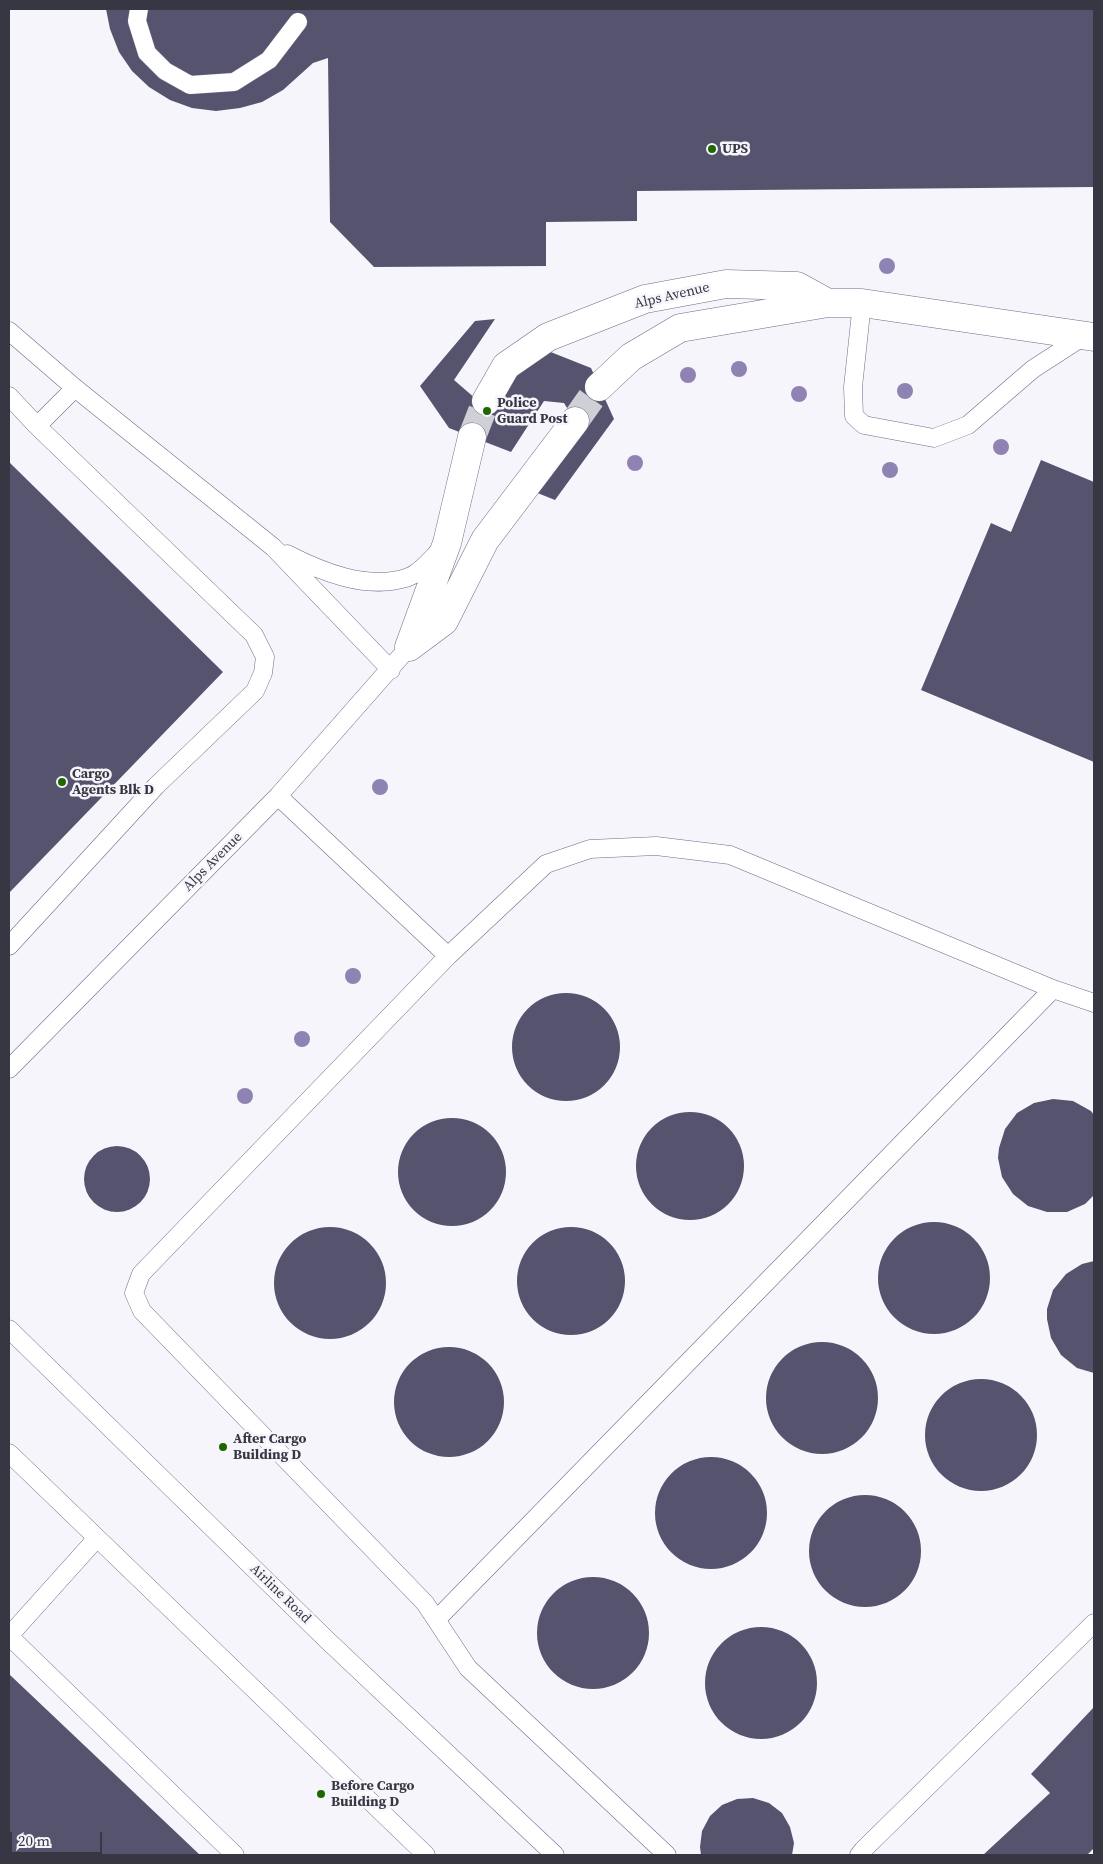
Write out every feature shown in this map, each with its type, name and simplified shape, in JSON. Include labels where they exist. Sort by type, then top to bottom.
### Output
[{"type":"street","name":"Alps Avenue","points":[[486,401],[506,366],[548,337],[645,299],[726,284],[797,286],[828,303]]},
{"type":"street","name":"Alps Avenue","points":[[599,387],[631,357],[680,328],[828,303],[862,303],[1089,337]]},
{"type":"street","name":"Alps Avenue","points":[[409,647],[444,620],[485,540],[575,421]]},
{"type":"street","name":"Alps Avenue","points":[[409,647],[447,543],[472,437]]},
{"type":"lane","points":[[139,9],[137,21],[147,52],[164,71],[190,85],[234,82],[269,60],[298,22]]},
{"type":"lane","name":"Alps Avenue","points":[[862,303],[853,387],[854,416],[864,425],[934,438],[968,424],[1033,368],[1089,337]]},
{"type":"lane","points":[[9,331],[75,388],[273,547],[391,670]]},
{"type":"lane","points":[[37,426],[75,388]]},
{"type":"lane","points":[[9,396],[37,426],[254,635],[265,657],[263,673],[255,690],[156,786],[9,946]]},
{"type":"lane","points":[[273,547],[308,565],[342,577],[372,582],[397,580],[415,574],[447,543]]},
{"type":"lane","name":"Alps Avenue","points":[[14,1064],[278,796],[391,670],[409,647]]},
{"type":"lane","points":[[278,796],[448,956]]},
{"type":"lane","points":[[667,1855],[468,1668],[425,1603],[142,1311],[134,1294],[141,1274],[448,956],[546,864],[590,849],[656,846],[730,855],[1053,989],[1094,1003]]},
{"type":"lane","points":[[436,1620],[1053,989]]},
{"type":"lane","points":[[9,1080],[14,1064]]},
{"type":"lane","name":"Airline Road","points":[[9,1329],[327,1640],[555,1855]]},
{"type":"lane","points":[[9,1453],[426,1855]]},
{"type":"lane","points":[[97,1538],[9,1636],[235,1855]]},
{"type":"lane","points":[[859,1855],[1094,1623]]},
{"type":"building","name":"UPS","points":[[106,9],[1094,9],[1094,187],[637,191],[637,221],[546,222],[546,266],[374,267],[330,222],[328,58],[313,63],[283,90],[262,102],[240,108],[216,111],[192,108],[170,100],[149,87],[132,71],[119,52],[110,29]]},
{"type":"building","name":"Police Guard Post","points":[[495,319],[454,380],[476,399],[497,403],[538,347],[591,368],[614,419],[555,500],[535,492],[575,421],[564,403],[544,401],[511,452],[449,428],[420,386],[475,321]]},
{"type":"building","points":[[1041,460],[1094,482],[1094,762],[921,690],[991,523],[1011,532]]},
{"type":"building","name":"Cargo Agents Blk D","points":[[9,462],[223,672],[9,893]]},
{"type":"building","points":[[566,993],[587,997],[604,1009],[616,1026],[620,1047],[616,1068],[604,1085],[587,1097],[566,1101],[545,1097],[528,1085],[516,1068],[512,1047],[516,1026],[528,1009],[545,997]]},
{"type":"building","points":[[1053,1099],[1073,1101],[1091,1111],[1094,1115],[1094,1195],[1085,1204],[1067,1212],[1047,1212],[1028,1206],[1013,1194],[1002,1177],[998,1158],[1005,1129],[1017,1113],[1034,1103]]},
{"type":"building","points":[[690,1112],[711,1116],[728,1128],[740,1145],[744,1166],[740,1187],[728,1204],[711,1216],[690,1220],[669,1216],[652,1204],[640,1187],[636,1166],[640,1145],[652,1128],[669,1116]]},
{"type":"building","points":[[452,1118],[473,1122],[490,1134],[502,1151],[506,1172],[502,1193],[490,1210],[473,1222],[452,1226],[431,1222],[414,1210],[402,1193],[398,1172],[402,1151],[414,1134],[431,1122]]},
{"type":"building","points":[[117,1146],[130,1148],[145,1161],[148,1166],[150,1179],[148,1192],[135,1207],[130,1210],[117,1212],[104,1210],[89,1197],[86,1192],[84,1179],[86,1166],[99,1151],[104,1148]]},
{"type":"building","points":[[934,1222],[956,1226],[974,1238],[986,1256],[990,1278],[986,1300],[974,1318],[956,1330],[934,1334],[912,1330],[894,1318],[882,1300],[878,1278],[882,1256],[894,1238],[912,1226]]},
{"type":"building","points":[[330,1227],[352,1231],[370,1243],[382,1261],[386,1283],[382,1305],[370,1323],[352,1335],[330,1339],[308,1335],[290,1323],[278,1305],[274,1283],[278,1261],[290,1243],[308,1231]]},
{"type":"building","points":[[571,1227],[592,1231],[609,1243],[621,1260],[625,1281],[621,1302],[609,1319],[592,1331],[571,1335],[550,1331],[533,1319],[521,1302],[517,1281],[521,1260],[533,1243],[550,1231]]},
{"type":"building","points":[[1094,1261],[1094,1373],[1077,1368],[1061,1355],[1051,1338],[1047,1309],[1053,1290],[1066,1274],[1082,1264]]},
{"type":"building","points":[[822,1342],[844,1346],[862,1358],[874,1376],[878,1398],[874,1420],[862,1438],[844,1450],[822,1454],[800,1450],[782,1438],[770,1420],[766,1398],[770,1376],[782,1358],[800,1346]]},
{"type":"building","points":[[449,1347],[470,1351],[488,1363],[500,1381],[504,1402],[500,1423],[488,1441],[470,1453],[449,1457],[428,1453],[410,1441],[398,1423],[394,1402],[398,1381],[410,1363],[428,1351]]},
{"type":"building","points":[[981,1379],[1003,1383],[1021,1395],[1033,1413],[1037,1435],[1033,1457],[1021,1475],[1003,1487],[981,1491],[959,1487],[941,1475],[929,1457],[925,1435],[929,1413],[941,1395],[959,1383]]},
{"type":"building","points":[[711,1457],[733,1461],[751,1473],[763,1491],[767,1513],[763,1535],[751,1553],[733,1565],[711,1569],[689,1565],[671,1553],[659,1535],[655,1513],[659,1491],[671,1473],[689,1461]]},
{"type":"building","points":[[865,1495],[887,1499],[905,1511],[917,1529],[921,1551],[917,1573],[905,1591],[887,1603],[865,1607],[843,1603],[825,1591],[813,1573],[809,1551],[813,1529],[825,1511],[843,1499]]},
{"type":"building","points":[[593,1577],[615,1581],[633,1593],[645,1611],[649,1633],[645,1655],[633,1673],[615,1685],[593,1689],[571,1685],[553,1673],[541,1655],[537,1633],[541,1611],[553,1593],[571,1581]]},
{"type":"building","points":[[761,1627],[783,1631],[801,1643],[813,1661],[817,1683],[813,1705],[801,1723],[783,1735],[761,1739],[739,1735],[721,1723],[709,1705],[705,1683],[709,1661],[721,1643],[739,1631]]},
{"type":"building","points":[[9,1674],[200,1855],[9,1855]]},
{"type":"building","points":[[1094,1707],[1094,1848],[1087,1855],[983,1855],[1050,1793],[1031,1774]]},
{"type":"building","points":[[753,1798],[769,1803],[782,1813],[790,1827],[794,1843],[792,1855],[701,1855],[702,1831],[710,1816],[722,1805],[737,1799]]},
{"type":"tunnel","points":[[575,421],[599,387]]},
{"type":"tunnel","points":[[472,437],[486,401]]},
{"type":"place","name":"UPS","points":[[712,149]]},
{"type":"place","name":"Police Guard Post","points":[[487,411]]},
{"type":"place","name":"Cargo Agents Blk D","points":[[62,782]]},
{"type":"place","name":"After Cargo Building D","points":[[223,1447]]},
{"type":"place","name":"Before Cargo Building D","points":[[321,1794]]}]
